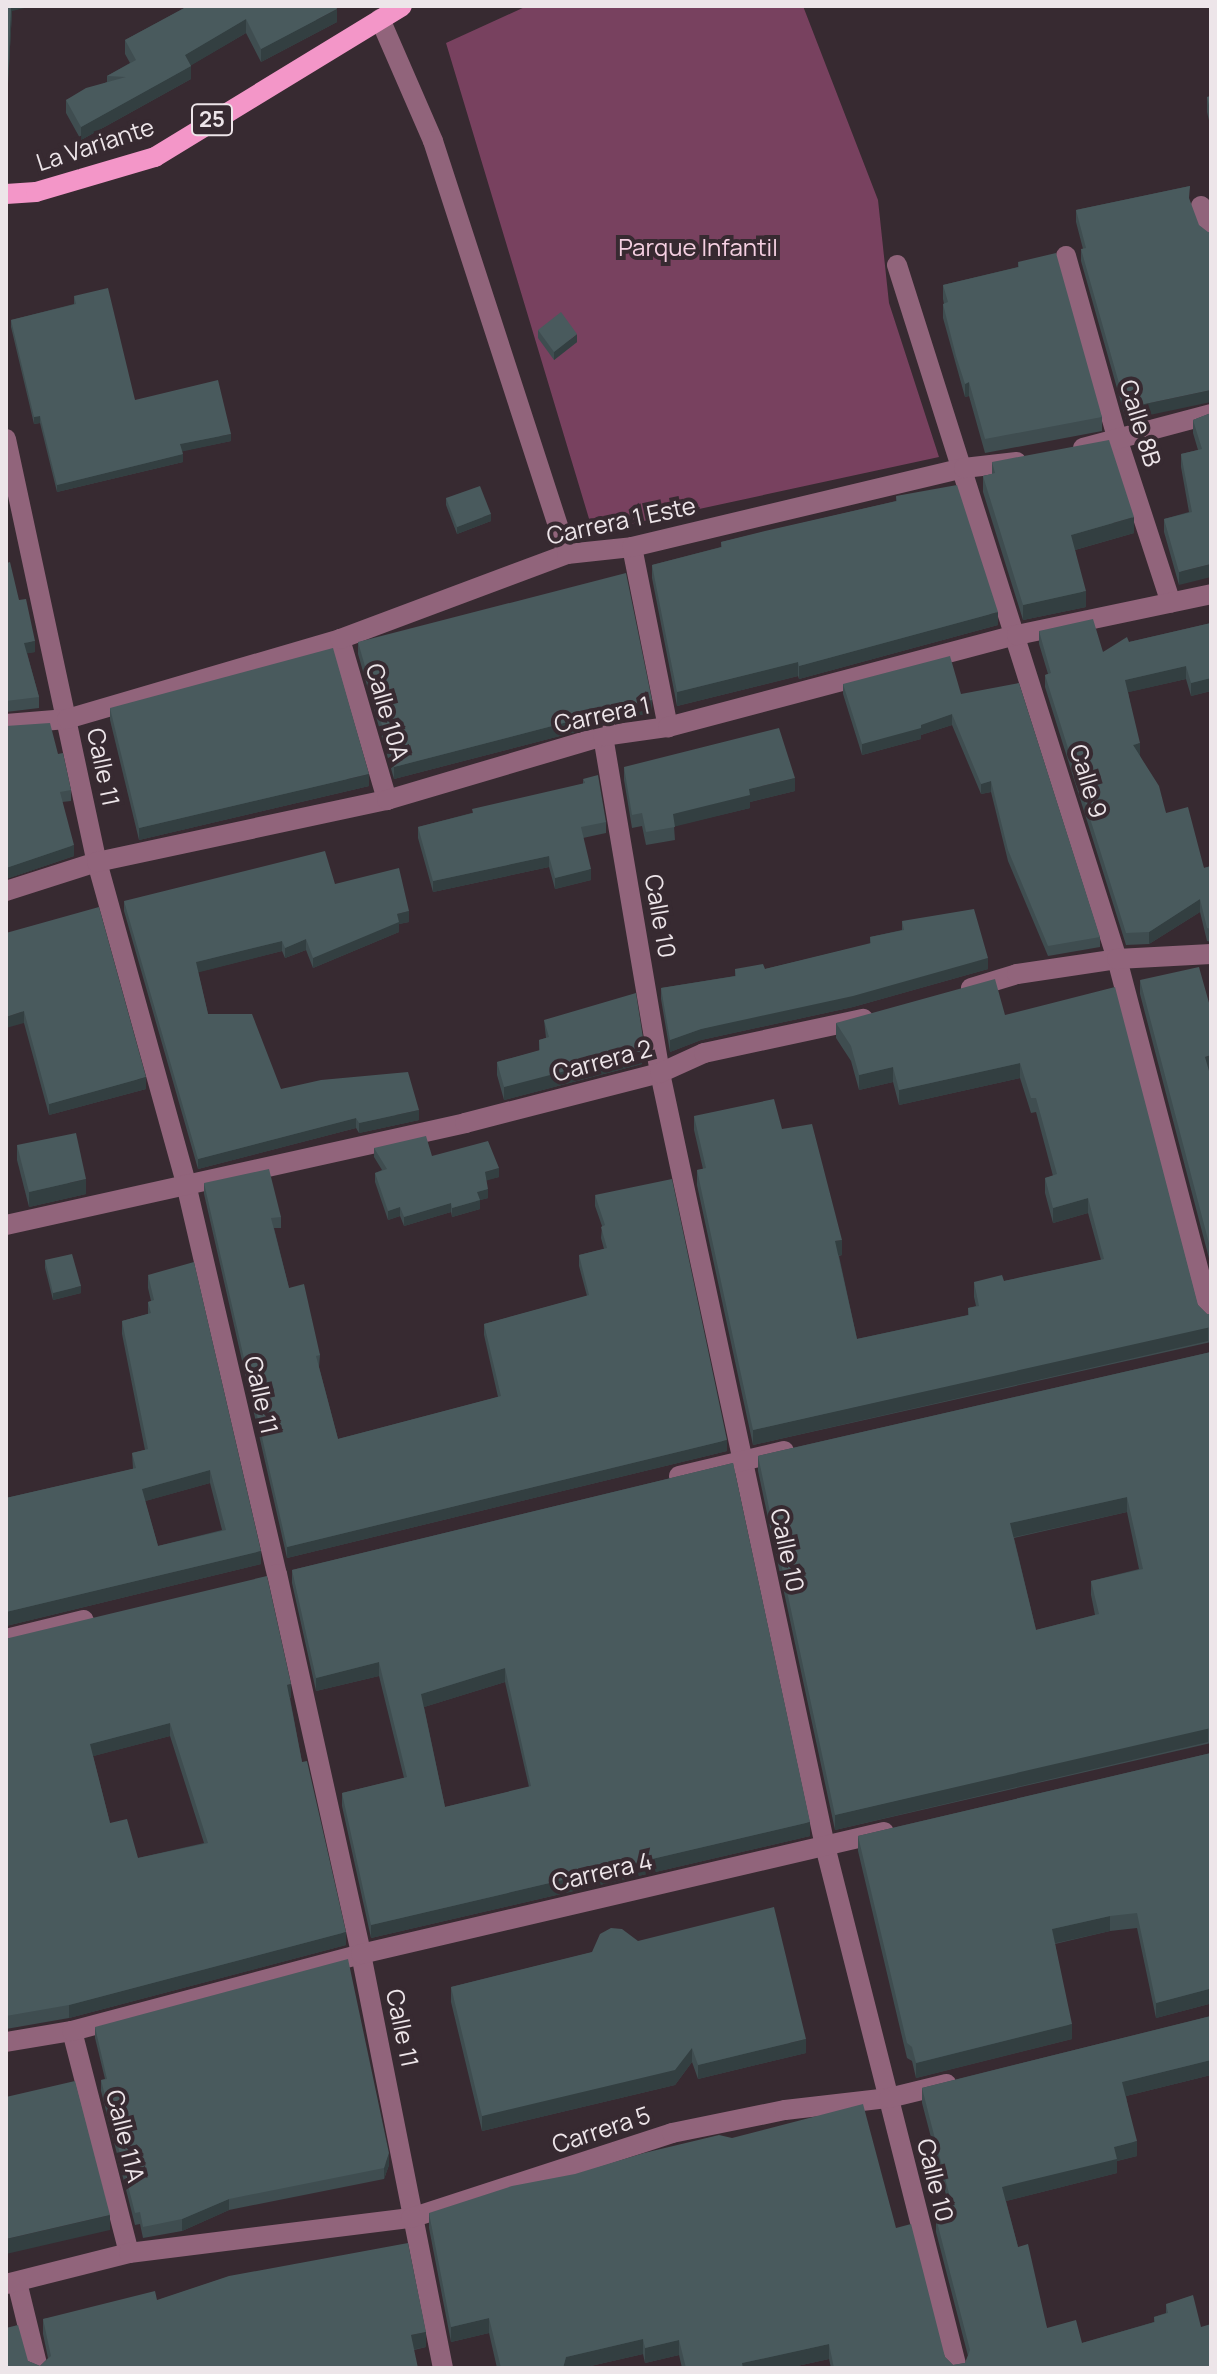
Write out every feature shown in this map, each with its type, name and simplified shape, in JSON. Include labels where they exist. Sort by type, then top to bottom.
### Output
[{"type":"main road","name":"La Variante","points":[[6,194],[36,192],[155,157],[402,6]]},
{"type":"street","points":[[380,19],[433,141],[567,554]]},
{"type":"street","points":[[1201,206],[1211,231]]},
{"type":"street","name":"Calle 8B","points":[[1066,256],[1118,441],[1171,603]]},
{"type":"street","name":"Calle 9","points":[[897,265],[1017,635],[1117,959],[1211,1317]]},
{"type":"street","name":"Carrera 1 Este","points":[[6,724],[67,719],[340,639],[567,554],[632,547],[964,468],[1118,441],[1211,414]]},
{"type":"street","name":"Calle 11","points":[[6,439],[97,862],[186,1184],[277,1574],[361,1954],[443,2368]]},
{"type":"street","points":[[632,547],[668,727]]},
{"type":"street","name":"Carrera 1","points":[[6,891],[97,862],[387,800],[603,736],[668,727],[1017,635],[1211,594]]},
{"type":"street","name":"Calle 10A","points":[[340,639],[387,800]]},
{"type":"street","name":"Calle 10","points":[[603,736],[660,1073],[825,1846],[957,2368]]},
{"type":"street","points":[[957,993],[1017,974],[1117,959],[1211,954]]},
{"type":"street","name":"Carrera 2","points":[[6,1225],[465,1123],[660,1073],[704,1053],[885,1013]]},
{"type":"street","points":[[665,1480],[804,1447]]},
{"type":"street","points":[[6,1639],[111,1614]]},
{"type":"street","name":"Carrera 4","points":[[6,2042],[72,2031],[361,1954],[903,1828]]},
{"type":"street","name":"Calle 11A","points":[[72,2031],[129,2253]]},
{"type":"street","name":"Carrera 5","points":[[12,2283],[129,2253],[411,2218],[672,2133],[785,2110],[889,2098],[965,2079]]},
{"type":"street","points":[[12,2283],[38,2368]]},
{"type":"green space","name":"Parque Infantil","points":[[527,6],[803,6],[878,200],[889,303],[939,457],[593,532],[446,43]]},
{"type":"building","points":[[6,6],[11,6],[8,71],[6,71]]},
{"type":"building","points":[[188,6],[336,6],[337,9],[261,49],[246,19],[185,55],[191,66],[81,127],[66,100],[86,88],[126,77],[107,76],[136,60],[125,40]]},
{"type":"building","points":[[1190,186],[1189,198],[1199,225],[1211,232],[1211,390],[1126,408],[1081,249],[1086,248],[1076,210]]},
{"type":"building","points":[[1056,253],[1102,417],[985,439],[969,382],[965,384],[956,356],[943,304],[948,302],[943,285],[1019,267],[1018,262]]},
{"type":"building","points":[[108,288],[135,400],[218,380],[231,434],[180,444],[183,454],[57,485],[40,416],[34,417],[11,320],[76,304],[74,296]]},
{"type":"building","points":[[561,312],[577,334],[554,352],[538,330]]},
{"type":"building","points":[[1211,413],[1211,564],[1179,572],[1164,519],[1192,512],[1181,454],[1202,449],[1193,420]]},
{"type":"building","points":[[1109,440],[1134,517],[1071,535],[1086,591],[1023,605],[983,476],[995,473],[992,462]]},
{"type":"building","points":[[957,485],[998,612],[799,666],[798,662],[677,692],[652,565],[722,547],[721,542],[897,501],[896,496]]},
{"type":"building","points":[[480,486],[491,514],[457,527],[446,498]]},
{"type":"building","points":[[6,560],[10,562],[19,600],[26,599],[35,641],[24,643],[39,697],[6,701]]},
{"type":"building","points":[[626,573],[652,700],[394,767],[358,642]]},
{"type":"building","points":[[1093,619],[1103,652],[1127,637],[1129,642],[1211,623],[1211,678],[1191,683],[1186,666],[1125,680],[1140,743],[1133,745],[1159,786],[1166,813],[1188,807],[1204,868],[1211,866],[1211,929],[1207,928],[1200,899],[1149,932],[1126,933],[1045,675],[1051,673],[1039,631]]},
{"type":"building","points":[[333,648],[369,774],[139,828],[110,708]]},
{"type":"building","points":[[950,656],[961,694],[1019,683],[1100,937],[1048,946],[1008,850],[991,781],[981,784],[952,714],[921,725],[921,728],[862,744],[843,684]]},
{"type":"building","points":[[50,723],[58,754],[63,753],[71,790],[60,792],[74,845],[6,868],[6,726]]},
{"type":"building","points":[[779,728],[795,778],[749,789],[750,795],[673,814],[675,827],[646,832],[642,813],[632,815],[624,767]]},
{"type":"building","points":[[598,775],[606,822],[581,827],[591,869],[555,878],[549,856],[433,881],[418,827],[473,813],[472,809],[585,783],[583,779]]},
{"type":"building","points":[[325,851],[335,884],[399,868],[409,911],[397,914],[399,922],[313,958],[306,939],[285,948],[282,941],[196,962],[208,1014],[252,1014],[281,1089],[321,1080],[408,1072],[419,1110],[359,1123],[356,1118],[198,1159],[124,901]]},
{"type":"building","points":[[99,907],[146,1077],[49,1104],[24,1011],[6,1017],[6,933]]},
{"type":"building","points":[[974,909],[988,958],[853,996],[701,1029],[670,1040],[661,988],[736,976],[735,969],[763,964],[765,969],[871,943],[870,937],[904,930],[902,921]]},
{"type":"building","points":[[1199,967],[1211,1010],[1211,1055],[1205,1057],[1211,1078],[1211,1251],[1140,980]]},
{"type":"building","points":[[995,979],[1005,1015],[1115,987],[1198,1305],[1211,1314],[1211,1327],[753,1430],[697,1170],[706,1168],[694,1116],[774,1099],[782,1129],[812,1124],[842,1240],[835,1241],[857,1339],[969,1315],[968,1308],[979,1306],[974,1282],[1002,1275],[1004,1281],[1104,1259],[1088,1198],[1053,1208],[1045,1178],[1057,1174],[1036,1098],[1031,1098],[1020,1063],[899,1090],[893,1067],[859,1075],[851,1046],[836,1023]]},
{"type":"building","points":[[636,993],[644,1044],[640,1045],[642,1051],[504,1087],[497,1062],[540,1050],[539,1040],[549,1037],[544,1020]]},
{"type":"building","points":[[76,1133],[86,1179],[29,1192],[17,1145]]},
{"type":"building","points":[[426,1136],[432,1156],[488,1141],[499,1168],[485,1172],[488,1189],[477,1192],[480,1200],[452,1208],[451,1203],[404,1217],[400,1207],[388,1211],[375,1173],[387,1169],[374,1148]]},
{"type":"building","points":[[269,1169],[281,1217],[271,1218],[289,1288],[304,1284],[320,1355],[316,1356],[338,1439],[501,1396],[484,1324],[589,1295],[579,1255],[607,1248],[601,1227],[605,1225],[595,1195],[672,1179],[727,1440],[287,1547],[204,1183]]},
{"type":"building","points":[[72,1254],[81,1286],[53,1293],[45,1260]]},
{"type":"building","points":[[194,1262],[261,1551],[6,1612],[6,1498],[136,1468],[132,1453],[148,1449],[122,1321],[151,1313],[148,1302],[154,1300],[148,1275]],"holes":[[[210,1470],[226,1530],[158,1546],[142,1489]]]},
{"type":"building","points":[[1211,1352],[1211,1728],[835,1815],[758,1456]],"holes":[[[1127,1497],[1143,1569],[1091,1581],[1099,1614],[1036,1630],[1010,1523]]]},
{"type":"building","points":[[733,1463],[810,1822],[371,1925],[342,1793],[407,1777],[379,1662],[316,1678],[292,1570]],"holes":[[[505,1668],[531,1786],[445,1807],[421,1694]]]},
{"type":"building","points":[[267,1576],[291,1684],[287,1685],[302,1762],[307,1761],[346,1932],[69,2005],[6,2016],[6,1638]],"holes":[[[170,1723],[208,1843],[138,1858],[127,1819],[110,1823],[90,1744]]]},
{"type":"building","points":[[1211,1753],[1211,1990],[1156,2003],[1137,1913],[1052,1929],[1072,2024],[916,2063],[912,2047],[907,2043],[858,1836]]},
{"type":"building","points":[[774,1907],[806,2039],[698,2065],[692,2048],[675,2070],[482,2116],[451,1987],[592,1952],[600,1934],[611,1928],[622,1929],[638,1941]]},
{"type":"building","points":[[348,1959],[389,2153],[384,2168],[229,2199],[182,2219],[143,2227],[140,2212],[135,2213],[101,2080],[107,2079],[95,2027]]},
{"type":"building","points":[[1211,2016],[1211,2060],[1122,2082],[1137,2141],[1114,2147],[1117,2159],[1002,2187],[1018,2247],[1028,2244],[1047,2328],[1076,2320],[1082,2343],[1155,2322],[1154,2317],[1168,2313],[1166,2304],[1193,2295],[1201,2327],[1211,2324],[1211,2368],[834,2368],[829,2344],[742,2363],[743,2368],[686,2368],[679,2340],[645,2348],[643,2339],[566,2357],[563,2368],[501,2368],[489,2318],[451,2327],[429,2213],[512,2186],[575,2174],[719,2135],[732,2138],[863,2104],[896,2228],[911,2224],[945,2357],[953,2365],[965,2363],[970,2350],[936,2218],[954,2213],[922,2088]]},
{"type":"building","points":[[75,2081],[110,2215],[6,2239],[6,2097]]},
{"type":"building","points":[[408,2243],[426,2332],[411,2335],[418,2368],[6,2368],[6,2328],[18,2325],[28,2361],[40,2366],[51,2356],[43,2319],[155,2291],[157,2300],[229,2276]]}]
